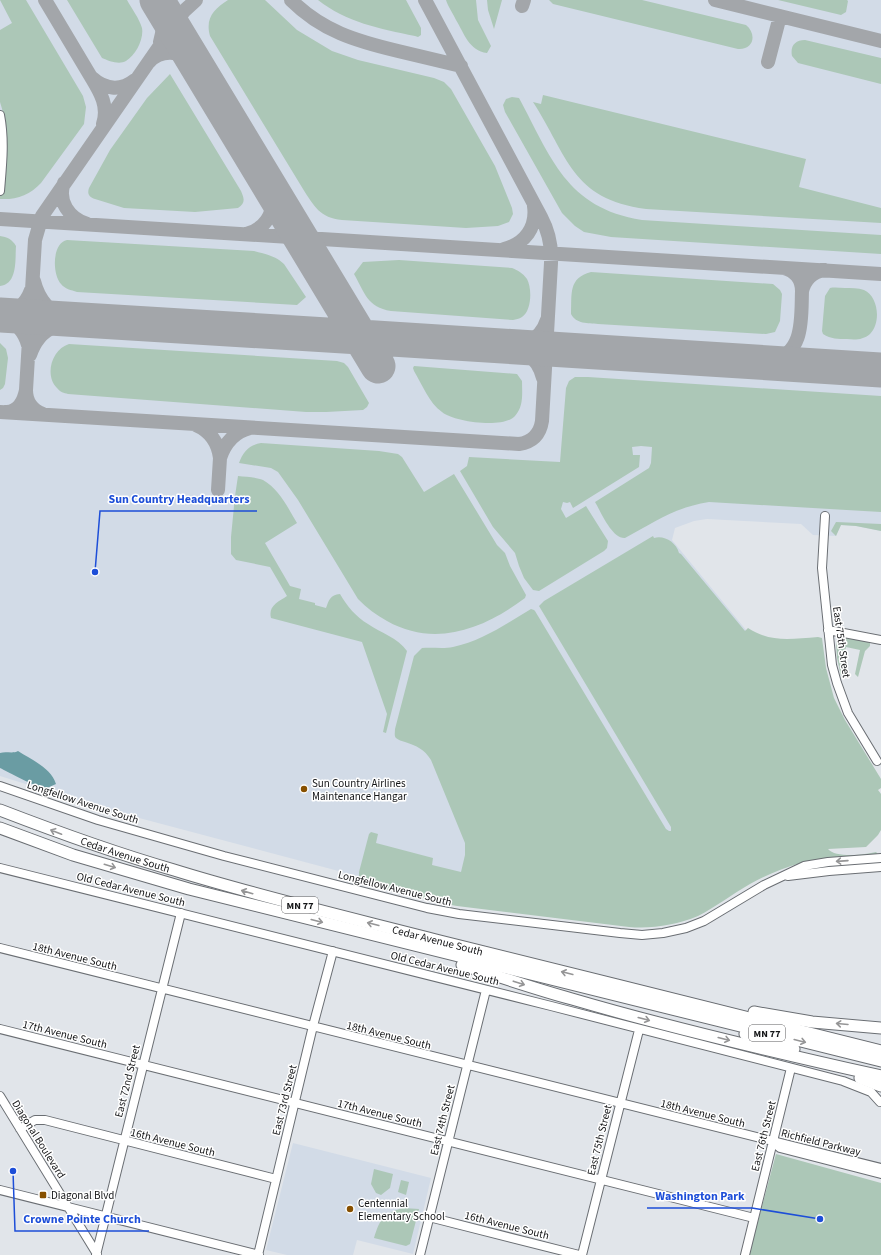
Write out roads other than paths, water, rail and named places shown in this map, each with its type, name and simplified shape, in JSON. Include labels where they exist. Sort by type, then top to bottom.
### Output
[{"type":"highway","name":"Cedar Avenue South","points":[[0,810],[70,837],[118,853],[265,897],[690,1002],[881,1051]]},
{"type":"highway","name":"Cedar Avenue South","points":[[0,828],[73,855],[189,889],[881,1061]]},
{"type":"highway","points":[[0,836],[73,855]]},
{"type":"highway","points":[[431,950],[454,962],[572,999],[789,1055],[881,1076]]},
{"type":"highway","points":[[690,1002],[812,1022],[881,1028]]},
{"type":"highway","points":[[654,1004],[782,1046],[881,1070]]},
{"type":"highway","points":[[789,1055],[800,1060],[870,1080],[881,1086]]},
{"type":"street","points":[[0,116],[3,144],[0,191]]},
{"type":"street","name":"East 75th Street","points":[[825,516],[822,568],[832,664],[842,697],[854,723],[877,761]]},
{"type":"street","points":[[828,630],[881,640]]},
{"type":"street","name":"Longfellow Avenue South","points":[[0,786],[98,820],[232,858],[427,908],[459,914],[642,935],[663,933],[696,925],[714,916],[764,885],[804,866],[828,862],[881,858]]},
{"type":"street","name":"Old Cedar Avenue South","points":[[0,868],[843,1081],[871,1092],[880,1102]]},
{"type":"street","name":"Longfellow Avenue South","points":[[784,876],[829,871],[881,868]]},
{"type":"street","name":"East 72nd Street","points":[[96,1254],[181,913]]},
{"type":"street","name":"18th Avenue South","points":[[0,948],[773,1142]]},
{"type":"street","name":"East 73rd Street","points":[[258,1255],[294,1103],[333,951]]},
{"type":"street","name":"East 74th Street","points":[[420,1255],[486,990]]},
{"type":"street","name":"17th Avenue South","points":[[0,1030],[754,1218]]},
{"type":"street","name":"East 75th Street","points":[[582,1255],[619,1104],[639,1030]]},
{"type":"street","name":"East 76th Street","points":[[745,1255],[791,1068]]},
{"type":"street","name":"Diagonal Boulevard","points":[[0,1096],[69,1207],[96,1254]]},
{"type":"street","name":"16th Avenue South","points":[[20,1129],[35,1120],[39,1120],[276,1179]]},
{"type":"street","name":"Richfield Parkway","points":[[773,1142],[781,1142],[881,1168]]},
{"type":"street","name":"Richfield Parkway","points":[[773,1142],[780,1148],[881,1174]]},
{"type":"street","points":[[0,1190],[258,1255]]},
{"type":"street","name":"16th Avenue South","points":[[429,1217],[579,1255]]},
{"type":"water","points":[[18,751],[35,761],[50,773],[56,784],[43,788],[0,768],[0,753]]},
{"type":"place","name":"Sun Country Headquarters","points":[[95,572]]},
{"type":"place","name":"Sun Country Airlines Maintenance Hangar","points":[[304,789]]},
{"type":"place","name":"Crowne Pointe Church","points":[[13,1171]]},
{"type":"place","name":"Diagonal Blvd","points":[[43,1195]]},
{"type":"place","name":"Centennial Elementary School","points":[[350,1209]]},
{"type":"place","name":"Washington Park","points":[[820,1219]]}]
